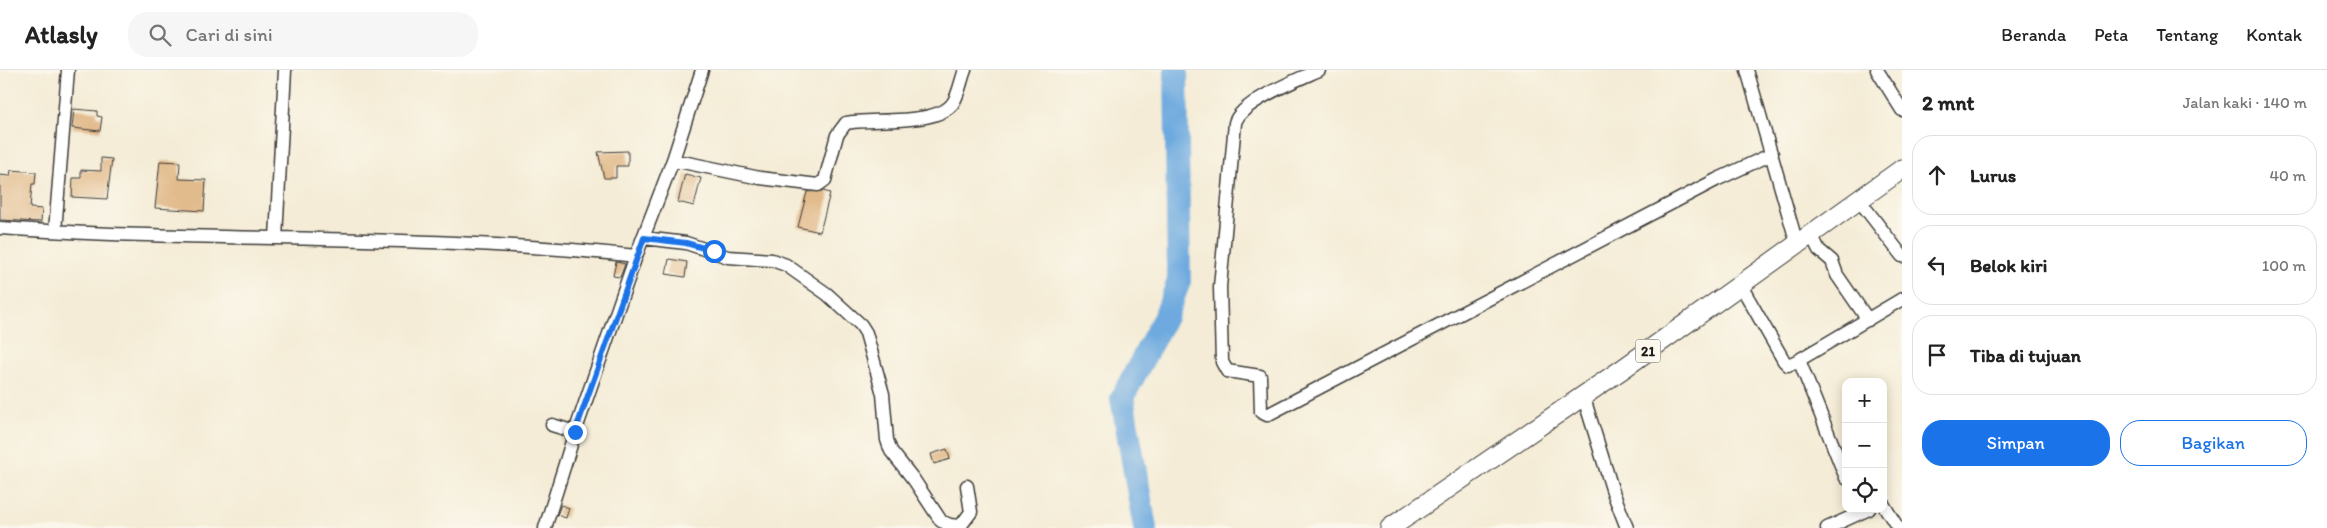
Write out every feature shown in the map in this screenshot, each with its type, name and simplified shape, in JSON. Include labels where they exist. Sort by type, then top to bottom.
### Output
[{"type":"highway","name":"21","points":[[1390,528],[1584,395],[1902,168]]},
{"type":"street","points":[[54,231],[68,70]]},
{"type":"street","points":[[276,238],[285,70]]},
{"type":"street","points":[[545,528],[575,432],[636,256],[673,160],[702,70]]},
{"type":"street","points":[[673,160],[760,178],[818,185],[825,180],[837,135],[846,123],[930,116],[949,108],[954,101],[965,70]]},
{"type":"street","points":[[1319,70],[1271,93],[1242,111],[1237,116],[1235,123],[1220,287],[1222,362],[1227,371],[1260,376],[1261,412],[1263,414],[1270,414],[1716,180],[1772,154]]},
{"type":"street","points":[[1747,70],[1772,154],[1804,239],[1832,261],[1837,275],[1868,320]]},
{"type":"street","points":[[1877,70],[1902,110]]},
{"type":"street","points":[[1858,200],[1902,256]]},
{"type":"street","points":[[0,228],[488,246],[636,256]]},
{"type":"street","points":[[644,238],[686,243],[728,257],[772,260],[786,265],[828,294],[861,325],[866,333],[883,394],[887,440],[891,451],[914,480],[941,521],[959,527],[968,519],[971,512],[968,486]]},
{"type":"street","points":[[1740,284],[1788,366],[1902,299]]},
{"type":"street","points":[[1799,360],[1842,468]]},
{"type":"street","points":[[1584,395],[1613,492],[1627,528]]},
{"type":"street","points":[[552,425],[575,432]]},
{"type":"street","points":[[1887,510],[1898,528]]},
{"type":"street","points":[[1827,528],[1858,513]]},
{"type":"building","points":[[74,109],[97,111],[97,116],[102,117],[100,131],[72,128]]},
{"type":"building","points":[[628,151],[628,166],[616,166],[616,178],[604,178],[598,152]]},
{"type":"building","points":[[101,158],[112,159],[107,199],[72,197],[73,178],[81,178],[81,170],[101,171]]},
{"type":"building","points":[[160,161],[180,162],[179,179],[206,180],[204,211],[155,208]]},
{"type":"building","points":[[11,170],[36,172],[35,184],[32,184],[30,208],[42,209],[41,222],[0,220],[0,175],[10,176]]},
{"type":"building","points":[[685,174],[701,178],[694,206],[678,202]]},
{"type":"building","points":[[823,191],[830,193],[820,232],[798,227],[807,192]]},
{"type":"building","points":[[669,259],[687,262],[685,277],[666,274]]},
{"type":"building","points":[[616,262],[625,264],[620,277],[613,276]]},
{"type":"building","points":[[947,449],[950,459],[934,464],[931,454]]},
{"type":"building","points":[[561,505],[569,508],[566,518],[557,515]]},
{"type":"waterway","points":[[1145,528],[1122,398],[1166,315],[1179,281],[1176,70]]},
{"type":"route","points":[[575,432],[636,256],[644,238],[686,243],[714,251]]}]
